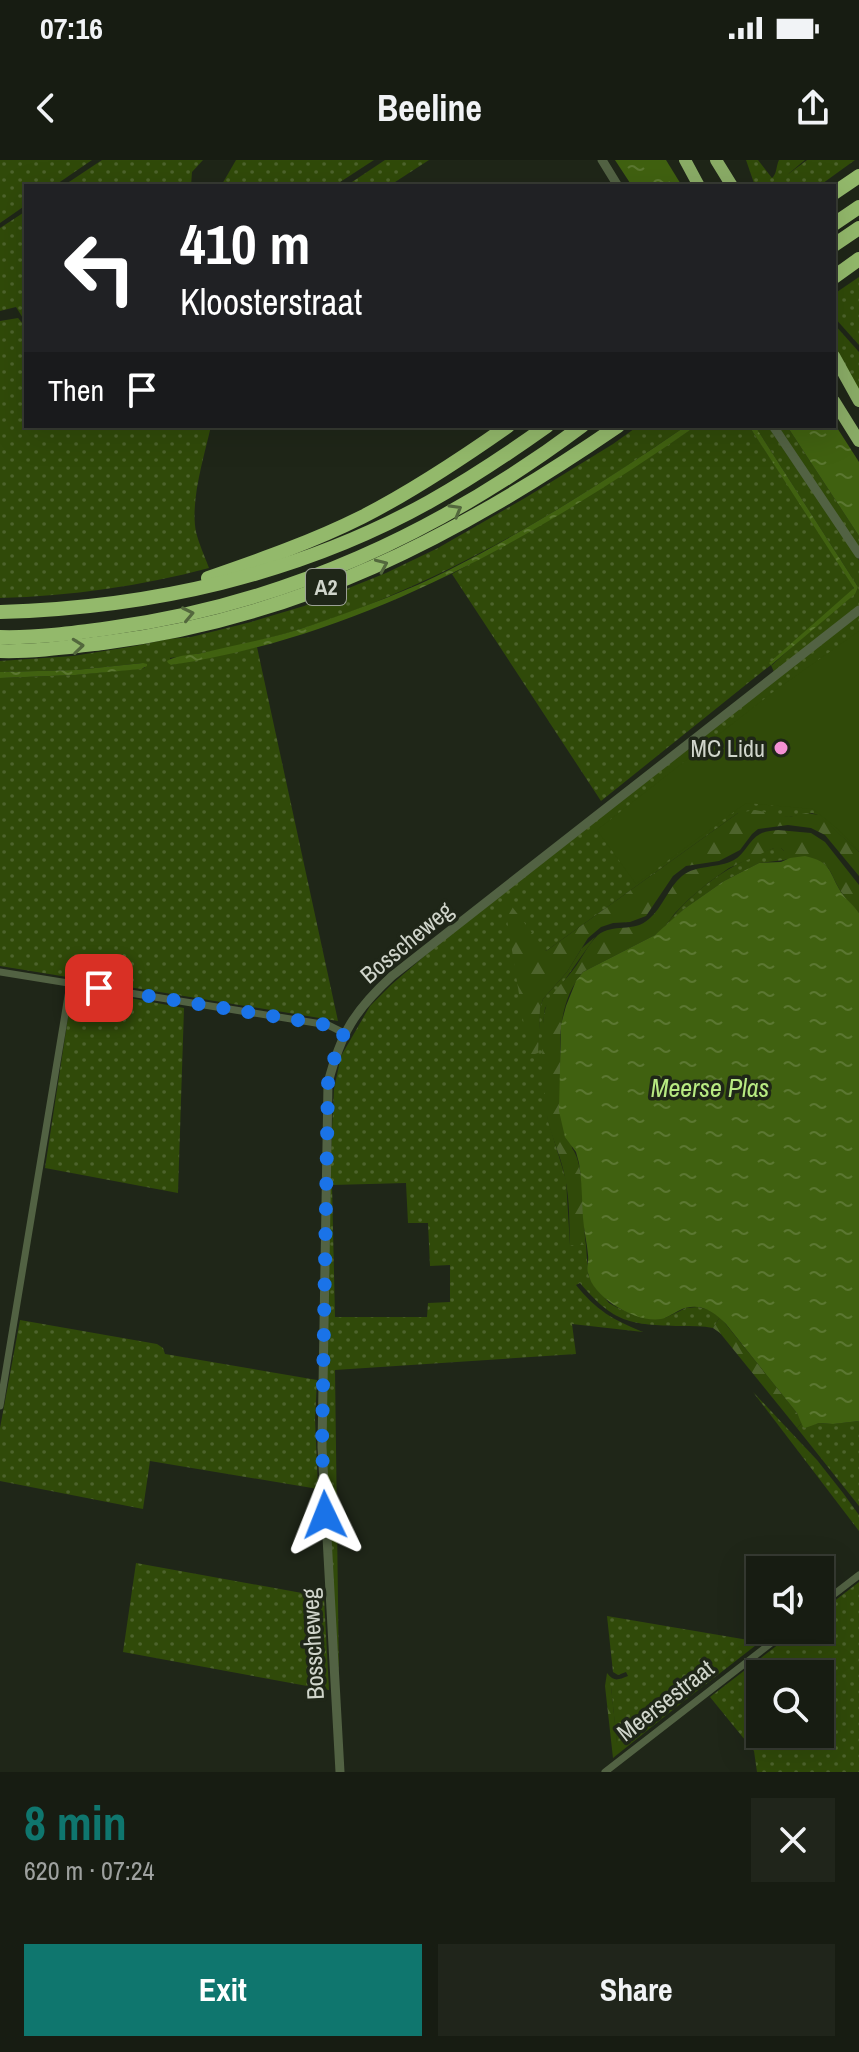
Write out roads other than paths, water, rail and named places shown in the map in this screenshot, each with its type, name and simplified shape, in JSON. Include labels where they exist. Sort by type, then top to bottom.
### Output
[{"type":"highway","points":[[685,160],[698,184]]},
{"type":"highway","points":[[716,160],[731,184]]},
{"type":"highway","points":[[836,191],[859,174]]},
{"type":"highway","points":[[836,223],[859,207]]},
{"type":"highway","points":[[836,244],[859,228]]},
{"type":"highway","points":[[836,276],[859,259]]},
{"type":"highway","points":[[836,360],[859,401]]},
{"type":"highway","points":[[836,404],[859,441]]},
{"type":"highway","name":"A2","points":[[158,596],[287,550],[362,517],[423,483],[505,428]]},
{"type":"highway","name":"A2","points":[[0,612],[80,607],[158,596],[264,572],[326,550],[441,495],[544,428]]},
{"type":"highway","name":"A2","points":[[0,637],[78,632],[166,619],[226,605],[300,582],[375,552],[439,519],[504,480],[579,428]]},
{"type":"highway","name":"A2","points":[[0,651],[71,647],[166,633],[246,615],[304,596],[379,566],[447,532],[615,428]]},
{"type":"street","points":[[602,160],[617,184]]},
{"type":"street","points":[[774,428],[859,554]]},
{"type":"street","name":"Bosscheweg","points":[[340,1772],[322,1447],[328,1083],[344,1033],[372,994],[392,976],[859,610]]},
{"type":"street","points":[[0,972],[328,1025],[344,1033]]},
{"type":"street","points":[[0,1406],[70,984]]},
{"type":"street","points":[[834,1594],[859,1575]]},
{"type":"street","name":"Meersestraat","points":[[605,1772],[770,1644]]},
{"type":"water","points":[[615,160],[666,160],[681,184],[631,184]]},
{"type":"water","points":[[836,426],[859,462],[859,536],[788,428]]},
{"type":"water","points":[[683,428],[693,428],[574,506],[511,542],[447,576],[380,606],[313,631],[243,651],[171,665],[167,661],[301,629],[418,585],[482,553],[600,483]]},
{"type":"water","points":[[750,428],[756,428],[858,587],[855,594],[771,665],[769,663],[854,588]]},
{"type":"water","points":[[143,663],[147,666],[141,669],[0,678],[0,672],[76,670]]},
{"type":"water","name":"Meerse Plas","points":[[805,856],[825,864],[843,895],[859,913],[859,1421],[819,1423],[805,1428],[797,1413],[716,1315],[704,1308],[692,1307],[661,1319],[640,1317],[617,1307],[598,1291],[587,1271],[579,1163],[576,1152],[565,1137],[559,1111],[561,1025],[576,981],[583,972],[655,935],[684,909],[724,881],[759,863]]},
{"type":"place","name":"MC Lidu","points":[[781,748]]}]
